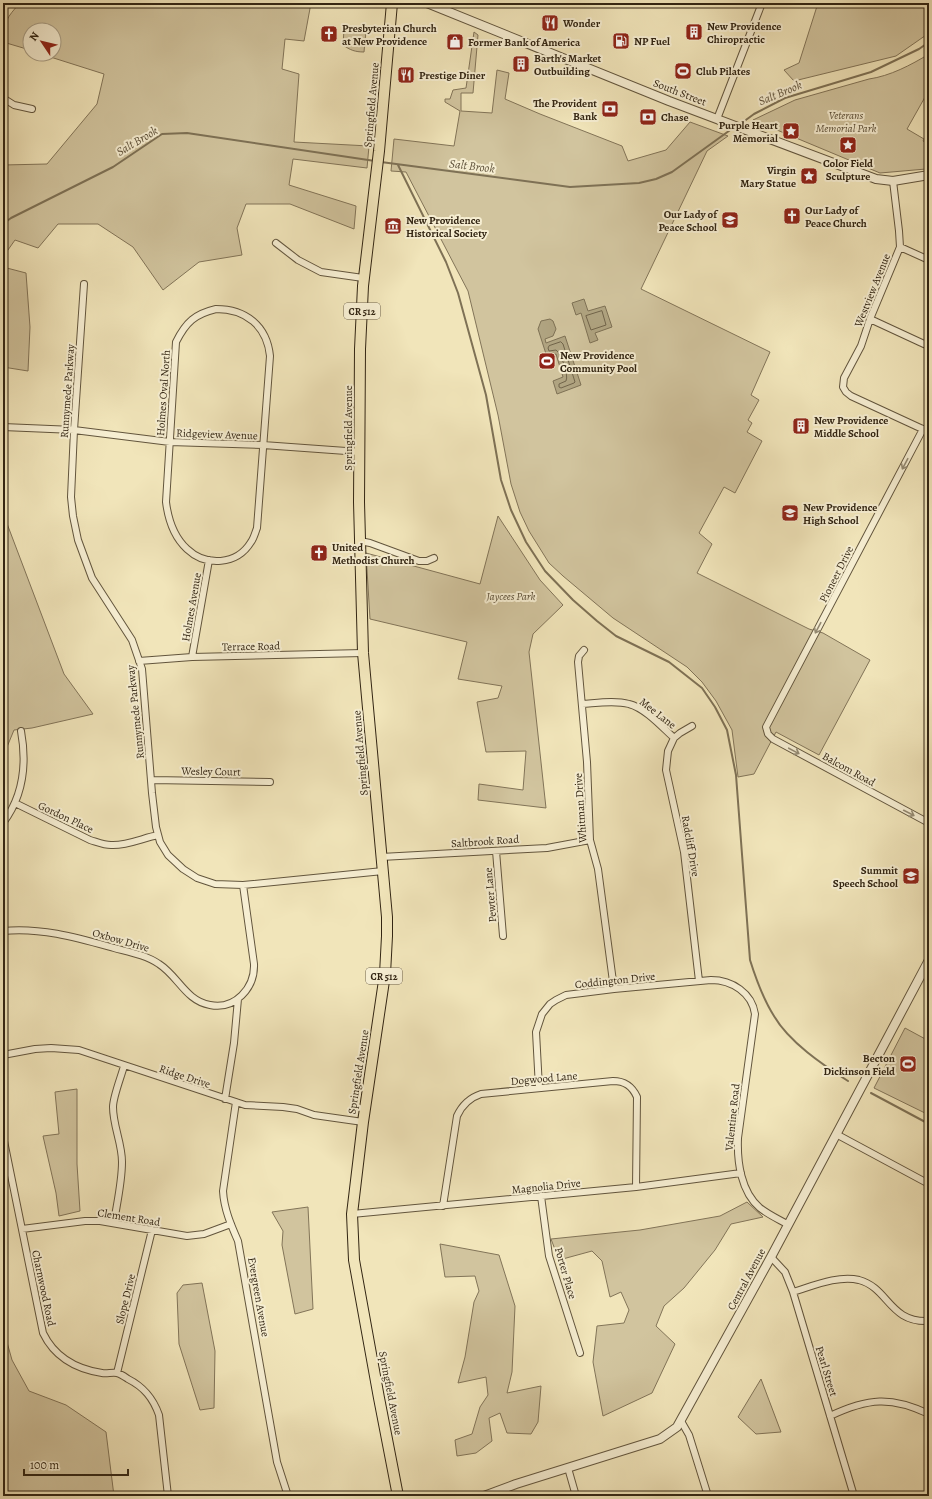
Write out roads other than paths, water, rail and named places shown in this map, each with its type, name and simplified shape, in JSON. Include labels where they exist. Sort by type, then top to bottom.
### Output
[{"type":"main road","name":"Springfield Avenue","points":[[392,3],[376,170],[363,278],[360,350],[360,542],[363,653],[387,917],[386,956],[352,1214],[354,1260],[398,1496]]},
{"type":"street","name":"South Street","points":[[427,3],[720,120],[876,179],[893,181],[929,175]]},
{"type":"street","points":[[720,120],[762,3]]},
{"type":"street","points":[[3,98],[14,105],[32,109]]},
{"type":"street","name":"Westview Avenue","points":[[893,181],[900,247],[870,319],[861,346],[844,378],[843,387],[848,394],[923,429]]},
{"type":"street","points":[[276,243],[298,260],[321,272],[363,278]]},
{"type":"street","points":[[900,247],[929,260]]},
{"type":"street","name":"Runnymede Parkway","points":[[84,284],[71,497],[78,540],[92,578],[132,640],[142,669],[153,800],[160,842],[173,860],[196,878],[215,884],[243,885],[383,871]]},
{"type":"street","name":"Holmes Oval North","points":[[209,560],[198,557],[187,550],[176,534],[169,517],[166,502],[176,342],[182,331],[193,318],[205,312],[216,309],[237,311],[254,321],[269,347],[270,356],[263,445]]},
{"type":"street","points":[[870,319],[924,344]]},
{"type":"street","name":"Ridgeview Avenue","points":[[3,427],[74,430],[170,442],[263,445],[360,452]]},
{"type":"street","points":[[923,429],[929,432]]},
{"type":"street","name":"Pioneer Drive","points":[[766,727],[923,429]]},
{"type":"street","points":[[209,560],[220,562],[233,558],[248,546],[254,536],[258,518],[263,445]]},
{"type":"street","points":[[360,542],[370,543],[419,561],[427,561],[434,558]]},
{"type":"street","name":"Holmes Avenue","points":[[192,657],[209,560]]},
{"type":"street","name":"Whitman Drive","points":[[584,650],[579,656],[578,662],[590,840],[598,870],[614,989]]},
{"type":"street","name":"Terrace Road","points":[[139,661],[192,657],[363,653]]},
{"type":"street","name":"Mee Lane","points":[[582,704],[617,702],[629,703],[644,712],[674,738]]},
{"type":"street","points":[[674,738],[680,732],[692,726]]},
{"type":"street","name":"Balcom Road","points":[[766,727],[768,734],[773,739],[929,823]]},
{"type":"street","points":[[3,822],[15,803],[21,786],[24,770],[24,750],[21,731]]},
{"type":"street","name":"Radcliff Drive","points":[[674,738],[668,752],[666,770],[684,852],[699,981]]},
{"type":"street","name":"Wesley Court","points":[[152,780],[270,782]]},
{"type":"street","name":"Gordon Place","points":[[15,803],[90,840],[102,843],[111,845],[121,844],[158,835]]},
{"type":"street","name":"Saltbrook Road","points":[[381,857],[547,848],[590,840]]},
{"type":"street","name":"Pewter Lane","points":[[496,851],[503,936]]},
{"type":"street","name":"Oxbow Drive","points":[[3,931],[19,930],[61,934],[144,956],[166,969],[189,995],[203,1004],[219,1006],[238,999],[247,991],[251,984],[254,968],[243,885]]},
{"type":"street","name":"Central Avenue","points":[[484,1496],[660,1439],[672,1431],[681,1421],[929,960]]},
{"type":"street","name":"Coddington Drive","points":[[540,1088],[536,1032],[539,1019],[546,1009],[556,1000],[566,995],[614,989],[717,980],[735,985],[749,998],[756,1014]]},
{"type":"street","points":[[225,1099],[234,1043],[238,999]]},
{"type":"street","name":"Valentine Road","points":[[756,1014],[738,1138],[738,1160],[746,1189],[754,1202],[769,1214],[787,1224]]},
{"type":"street","name":"Ridge Drive","points":[[3,1055],[35,1049],[51,1048],[79,1050],[244,1105],[297,1109],[314,1115],[363,1122]]},
{"type":"street","points":[[114,1222],[122,1163],[121,1146],[113,1106],[124,1066]]},
{"type":"street","name":"Dogwood Lane","points":[[443,1206],[457,1116],[464,1104],[474,1096],[481,1094],[540,1088],[613,1081],[620,1081],[630,1086],[637,1097],[636,1187]]},
{"type":"street","name":"Evergreen Avenue","points":[[236,1102],[223,1200],[238,1241],[277,1462],[288,1496]]},
{"type":"street","points":[[836,1134],[929,1184]]},
{"type":"street","name":"Charnwood Road","points":[[3,1136],[43,1334],[49,1344],[62,1358],[78,1367],[103,1374],[117,1373],[140,1386],[147,1392],[155,1406],[160,1423],[168,1496]]},
{"type":"street","name":"Magnolia Drive","points":[[352,1214],[636,1187],[741,1173]]},
{"type":"street","name":"Porter Place","points":[[540,1196],[549,1256],[580,1353]]},
{"type":"street","name":"Clement Road","points":[[22,1230],[85,1221],[100,1221],[114,1222],[178,1235],[195,1235],[204,1234],[231,1224]]},
{"type":"street","name":"Slope Drive","points":[[117,1373],[152,1230]]},
{"type":"street","name":"Pearl Street","points":[[770,1257],[784,1272],[793,1292],[854,1496]]},
{"type":"street","points":[[793,1292],[838,1279],[860,1280],[878,1291],[899,1313],[915,1320],[929,1321]]},
{"type":"street","points":[[830,1416],[851,1406],[876,1401],[904,1404],[929,1414]]},
{"type":"street","points":[[681,1421],[689,1435],[708,1496]]},
{"type":"street","points":[[568,1468],[576,1496]]},
{"type":"water","points":[[584,299],[588,311],[605,306],[612,327],[595,333],[598,340],[590,343],[581,313],[576,315],[572,303]]},
{"type":"water","points":[[550,319],[553,321],[556,329],[553,336],[545,339],[546,343],[565,336],[581,385],[557,394],[553,381],[563,377],[556,354],[547,357],[538,329],[541,321]]},
{"type":"waterway","name":"Salt Brook","points":[[739,125],[754,114],[785,98],[871,72],[919,49],[929,42]]},
{"type":"waterway","name":"Salt Brook","points":[[381,162],[570,187],[639,183],[656,179],[672,172],[733,128]]},
{"type":"waterway","name":"Salt Brook","points":[[3,224],[11,218],[113,167],[162,134],[187,133],[375,161]]},
{"type":"waterway","points":[[398,165],[446,262],[458,293],[486,395],[501,480],[511,510],[526,542],[545,571],[573,600],[597,621],[616,636],[669,662],[702,688],[715,707],[727,730],[736,775],[750,960],[763,996],[780,1026],[797,1044],[828,1068],[848,1081]]},
{"type":"waterway","points":[[871,1093],[929,1124]]},
{"type":"place","name":"Wonder","points":[[550,23]]},
{"type":"place","name":"New Providence Chiropractic","points":[[694,32]]},
{"type":"place","name":"Presbyterian Church at New Providence","points":[[329,34]]},
{"type":"place","name":"NP Fuel","points":[[621,41]]},
{"type":"place","name":"Former Bank of America","points":[[455,42]]},
{"type":"place","name":"Barth's Market Outbuilding","points":[[521,64]]},
{"type":"place","name":"Club Pilates","points":[[683,71]]},
{"type":"place","name":"Prestige Diner","points":[[406,75]]},
{"type":"place","name":"The Provident Bank","points":[[610,109]]},
{"type":"place","name":"Chase","points":[[648,117]]},
{"type":"place","name":"Purple Heart Memorial","points":[[791,131]]},
{"type":"place","name":"Color Field Sculpture","points":[[848,145]]},
{"type":"place","name":"Virgin Mary Statue","points":[[809,176]]},
{"type":"place","name":"Our Lady of Peace Church","points":[[792,216]]},
{"type":"place","name":"Our Lady of Peace School","points":[[730,220]]},
{"type":"place","name":"New Providence Historical Society","points":[[393,226]]},
{"type":"place","name":"New Providence Community Pool","points":[[547,361]]},
{"type":"place","name":"New Providence Middle School","points":[[801,426]]},
{"type":"place","name":"New Providence High School","points":[[790,513]]},
{"type":"place","name":"United Methodist Church","points":[[319,553]]},
{"type":"place","name":"Summit Speech School","points":[[911,876]]},
{"type":"place","name":"Becton Dickinson Field","points":[[908,1064]]},
{"type":"park label","name":"Veterans Memorial Park","points":[[846,121]]},
{"type":"park label","name":"Jaycees Park","points":[[511,596]]}]
